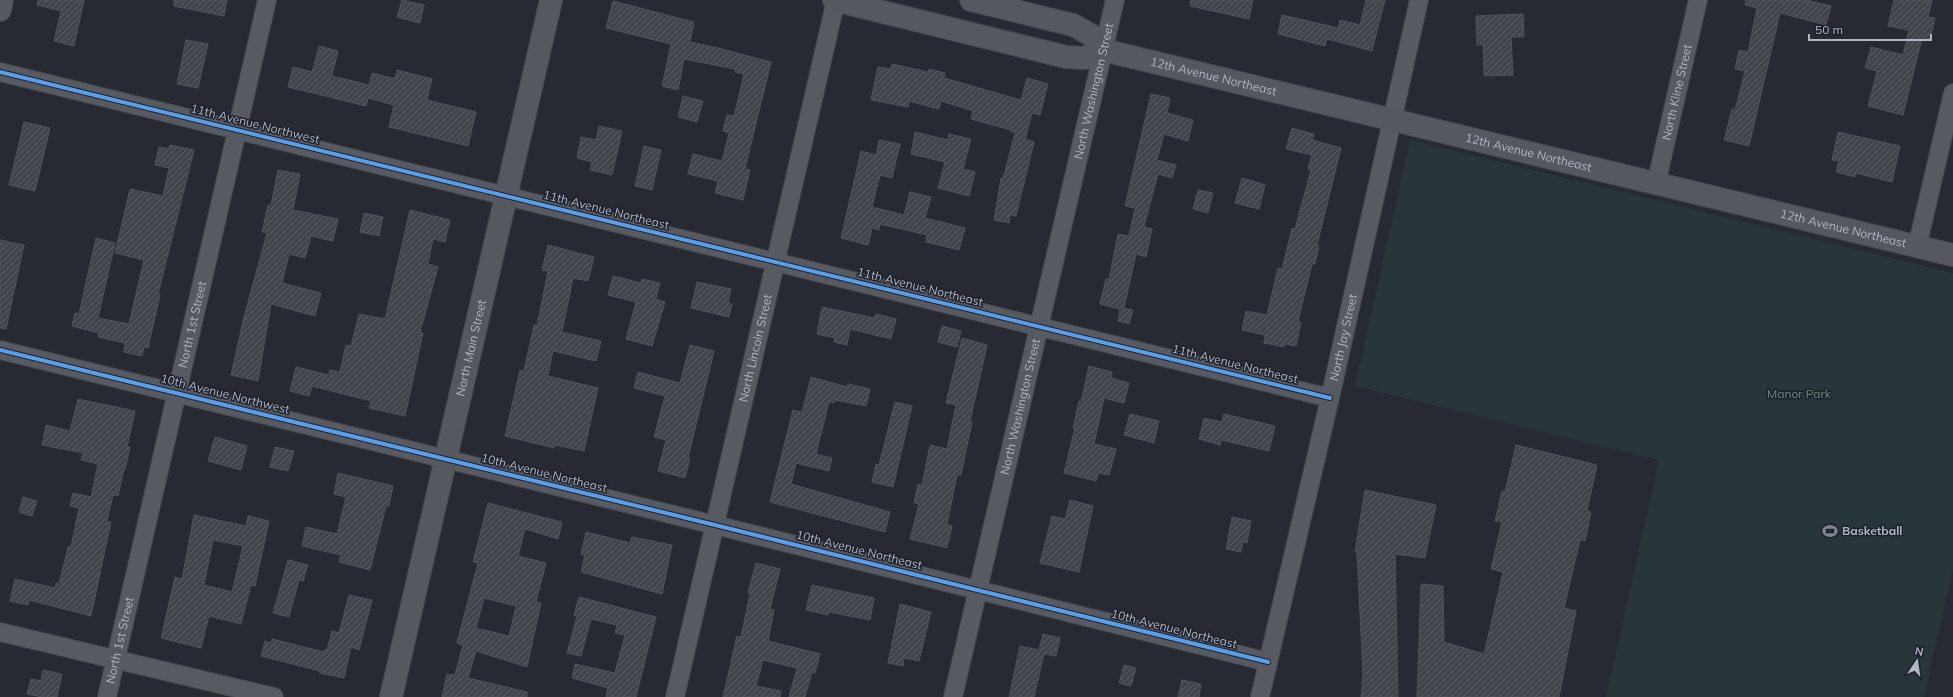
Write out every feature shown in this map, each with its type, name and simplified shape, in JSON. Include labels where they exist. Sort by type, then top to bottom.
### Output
[{"type":"street","points":[[0,10],[2,0]]},
{"type":"street","name":"North 1st Street","points":[[107,697],[267,0]]},
{"type":"street","name":"North Main Street","points":[[391,697],[551,0]]},
{"type":"street","points":[[835,0],[1066,57],[1084,58],[1103,50],[1091,35],[1073,25],[971,0]]},
{"type":"street","name":"North Lincoln Street","points":[[675,697],[835,0]]},
{"type":"street","name":"North Washington Street","points":[[953,697],[1115,0]]},
{"type":"street","name":"North Jay Street","points":[[1260,697],[1330,398],[1419,0]]},
{"type":"street","name":"North Kline Street","points":[[1656,184],[1698,0]]},
{"type":"street","name":"12th Avenue Northeast","points":[[1103,50],[1392,118],[1656,184],[1953,255]]},
{"type":"street","name":"11th Avenue Northwest","points":[[0,72],[506,196]]},
{"type":"street","points":[[1917,247],[1953,93]]},
{"type":"street","name":"11th Avenue Northeast","points":[[506,196],[1330,398]]},
{"type":"street","name":"10th Avenue Northwest","points":[[0,350],[445,459]]},
{"type":"street","name":"10th Avenue Northeast","points":[[445,459],[715,524],[1268,662]]},
{"type":"street","points":[[0,632],[115,658],[274,697]]},
{"type":"green space","name":"Manor Park","points":[[1410,140],[1953,273],[1953,569],[1924,697],[1606,697],[1659,460],[1355,386]]},
{"type":"building","points":[[38,0],[84,0],[74,46],[54,41],[61,11],[37,5]]},
{"type":"building","points":[[174,0],[227,0],[224,16],[174,6]]},
{"type":"building","points":[[402,0],[424,5],[420,23],[397,17]]},
{"type":"building","points":[[1191,0],[1253,0],[1249,19],[1190,6]]},
{"type":"building","points":[[1366,0],[1385,0],[1372,51],[1327,39],[1325,46],[1278,34],[1282,15],[1338,28],[1340,20],[1360,25]]},
{"type":"building","points":[[1746,0],[1807,0],[1831,6],[1826,25],[1780,13],[1749,146],[1724,140],[1732,109],[1735,110],[1745,71],[1735,69],[1739,50],[1748,52],[1757,8],[1745,5]]},
{"type":"building","points":[[1894,0],[1932,0],[1928,17],[1935,18],[1930,39],[1922,38],[1903,115],[1868,106],[1877,71],[1865,68],[1871,47],[1903,55],[1909,30],[1888,26]]},
{"type":"building","points":[[613,1],[694,22],[690,42],[771,62],[745,169],[750,170],[743,200],[715,193],[718,181],[688,174],[693,154],[722,161],[729,133],[723,131],[727,115],[734,116],[744,74],[735,72],[735,69],[684,59],[678,90],[662,86],[671,44],[606,28]]},
{"type":"building","points":[[1523,14],[1524,37],[1511,37],[1513,75],[1484,76],[1483,44],[1477,45],[1476,16]]},
{"type":"building","points":[[186,40],[208,44],[198,88],[177,84]]},
{"type":"building","points":[[319,46],[338,51],[332,76],[369,85],[372,73],[395,79],[397,70],[432,79],[427,100],[476,112],[468,146],[389,127],[394,105],[368,98],[366,106],[288,87],[293,67],[312,72]]},
{"type":"building","points":[[892,64],[928,72],[929,69],[945,73],[944,78],[1021,100],[1027,78],[1048,84],[1040,115],[1032,113],[1025,139],[1034,142],[1016,216],[1010,215],[1009,223],[994,220],[1001,178],[1003,179],[1015,133],[1010,131],[1011,130],[971,119],[973,111],[941,101],[939,109],[909,101],[908,107],[871,100],[878,67],[891,69]]},
{"type":"building","points":[[1151,94],[1170,98],[1167,113],[1193,120],[1188,141],[1164,134],[1157,160],[1176,165],[1172,178],[1158,174],[1144,227],[1152,229],[1146,257],[1136,254],[1124,308],[1133,310],[1129,324],[1118,321],[1120,309],[1100,304],[1106,279],[1109,280],[1118,234],[1129,236],[1135,208],[1125,206]]},
{"type":"building","points":[[683,96],[703,101],[697,122],[678,117]]},
{"type":"building","points":[[24,122],[50,128],[35,191],[9,185]]},
{"type":"building","points":[[599,126],[622,131],[612,175],[590,170],[592,162],[577,158],[581,137],[596,140]]},
{"type":"building","points":[[1292,128],[1314,134],[1312,140],[1341,148],[1317,245],[1319,246],[1315,264],[1312,264],[1298,321],[1301,322],[1296,346],[1285,344],[1284,347],[1264,343],[1265,335],[1242,330],[1246,311],[1267,315],[1278,268],[1282,269],[1292,228],[1295,229],[1311,170],[1308,169],[1312,155],[1286,149]]},
{"type":"building","points":[[915,132],[948,140],[949,134],[971,139],[963,169],[975,172],[969,196],[938,188],[945,162],[911,154]]},
{"type":"building","points":[[1838,132],[1900,146],[1892,182],[1856,173],[1855,177],[1836,172],[1839,161],[1832,160]]},
{"type":"building","points":[[879,140],[900,144],[892,178],[880,175],[872,207],[904,215],[910,192],[931,197],[925,218],[965,228],[959,250],[926,242],[927,235],[880,224],[879,230],[872,228],[868,245],[841,238],[861,151],[876,155]]},
{"type":"building","points":[[170,145],[194,150],[158,294],[160,295],[148,348],[144,347],[142,356],[124,352],[125,343],[98,337],[99,333],[72,326],[75,313],[79,314],[96,238],[115,243],[98,318],[129,324],[144,260],[115,253],[130,189],[163,196],[169,168],[155,165],[159,147],[169,149]]},
{"type":"building","points":[[644,146],[661,150],[652,190],[635,186]]},
{"type":"building","points":[[278,170],[300,174],[293,210],[338,219],[333,241],[311,236],[305,258],[289,254],[282,283],[321,293],[315,316],[271,304],[258,381],[231,375],[244,317],[267,233],[262,232],[268,205],[271,205]]},
{"type":"building","points":[[1242,178],[1265,185],[1259,209],[1235,203]]},
{"type":"building","points":[[1198,190],[1213,193],[1208,213],[1193,209]]},
{"type":"building","points":[[410,210],[450,220],[445,242],[433,239],[428,264],[438,267],[420,332],[423,333],[405,416],[369,408],[371,401],[312,386],[309,396],[290,391],[296,367],[329,375],[330,370],[340,372],[346,345],[351,346],[359,314],[385,319]]},
{"type":"building","points":[[364,213],[383,217],[379,236],[360,232]]},
{"type":"building","points":[[0,240],[24,245],[6,329],[0,328]]},
{"type":"building","points":[[548,245],[594,257],[588,281],[573,278],[562,332],[601,341],[596,361],[553,351],[548,376],[598,388],[584,451],[555,445],[554,448],[505,436],[520,370],[524,371],[534,325],[537,326],[548,271],[542,270]]},
{"type":"building","points":[[613,276],[641,283],[642,279],[660,283],[656,299],[665,302],[652,346],[626,339],[636,302],[608,295]]},
{"type":"building","points":[[697,282],[731,289],[728,303],[732,304],[729,317],[691,308]]},
{"type":"building","points":[[822,307],[875,318],[876,314],[896,319],[891,339],[850,329],[847,345],[834,342],[835,338],[817,334]]},
{"type":"building","points":[[942,326],[961,331],[957,347],[938,342]]},
{"type":"building","points":[[962,338],[987,345],[970,421],[972,422],[961,475],[957,475],[947,525],[952,526],[947,548],[910,539],[919,504],[914,503],[918,484],[922,485],[930,445],[947,449],[956,405],[946,403]]},
{"type":"building","points":[[690,345],[714,351],[688,458],[690,458],[685,478],[658,471],[666,440],[654,437],[665,396],[634,388],[638,372],[680,383]]},
{"type":"building","points":[[1089,366],[1112,372],[1111,378],[1129,383],[1124,403],[1104,398],[1094,444],[1116,449],[1109,475],[1098,473],[1096,481],[1064,473],[1075,428],[1073,428],[1079,401],[1081,402]]},
{"type":"building","points":[[811,377],[847,387],[848,384],[870,389],[866,406],[835,400],[834,403],[829,402],[816,454],[832,458],[829,471],[796,463],[791,484],[890,512],[885,532],[770,502],[793,410],[802,412]]},
{"type":"building","points":[[78,399],[135,411],[127,447],[130,447],[125,470],[124,469],[118,496],[113,495],[107,521],[111,522],[91,616],[29,600],[28,605],[10,601],[15,579],[55,588],[56,583],[59,584],[68,547],[71,547],[79,508],[70,506],[73,493],[91,497],[98,464],[81,460],[83,453],[42,445],[46,425],[70,431]]},
{"type":"building","points":[[895,402],[912,406],[893,487],[872,482],[876,464],[879,465]]},
{"type":"building","points":[[1130,414],[1159,421],[1154,443],[1124,435]]},
{"type":"building","points":[[1224,414],[1275,426],[1269,451],[1221,440],[1220,445],[1199,439],[1204,418],[1222,422]]},
{"type":"building","points":[[215,437],[247,446],[241,470],[208,461]]},
{"type":"building","points":[[1516,445],[1597,465],[1587,511],[1591,512],[1585,541],[1580,540],[1564,608],[1576,611],[1559,697],[1417,697],[1421,584],[1443,586],[1444,642],[1484,654],[1503,572],[1491,569],[1502,522],[1495,521],[1502,491],[1505,492]]},
{"type":"building","points":[[275,447],[294,451],[288,471],[270,467]]},
{"type":"building","points":[[338,473],[393,486],[389,506],[386,506],[370,570],[339,562],[341,555],[302,546],[306,527],[337,534],[346,497],[334,494]]},
{"type":"building","points":[[1365,490],[1436,505],[1425,558],[1395,554],[1398,697],[1361,697],[1363,674],[1357,552],[1355,552]]},
{"type":"building","points":[[23,497],[37,501],[32,516],[19,512]]},
{"type":"building","points":[[1070,500],[1093,506],[1079,572],[1040,563],[1052,516],[1065,519]]},
{"type":"building","points":[[488,503],[562,522],[558,539],[525,529],[518,556],[546,563],[536,602],[541,603],[527,667],[476,651],[468,678],[527,692],[527,697],[442,697],[447,674],[455,675],[463,645],[457,643],[478,563],[473,562]],"holes":[[[484,598],[516,606],[509,636],[476,628]]]},
{"type":"building","points":[[194,515],[246,526],[248,516],[269,521],[255,586],[251,585],[241,624],[209,616],[201,648],[161,638],[175,577],[182,579]],"holes":[[[213,540],[243,546],[232,592],[204,585]]]},
{"type":"building","points":[[1232,517],[1251,521],[1247,543],[1243,542],[1241,552],[1226,549]]},
{"type":"building","points":[[586,532],[630,543],[632,537],[672,545],[662,594],[581,572],[585,555],[581,554]]},
{"type":"building","points":[[288,560],[308,565],[303,581],[299,580],[289,617],[273,613]]},
{"type":"building","points":[[756,563],[780,569],[770,609],[774,610],[768,641],[820,654],[815,673],[812,672],[805,697],[789,697],[797,668],[763,660],[756,686],[781,691],[780,697],[723,697],[737,636],[741,637],[750,594],[748,593]]},
{"type":"building","points":[[812,585],[874,598],[870,620],[829,612],[828,615],[806,610]]},
{"type":"building","points":[[349,595],[372,600],[359,650],[351,647],[344,678],[320,673],[320,671],[261,656],[265,641],[271,643],[272,639],[324,652],[325,649],[327,650],[332,631],[339,633]]},
{"type":"building","points":[[579,597],[656,617],[636,697],[606,697],[608,688],[572,678],[575,664],[615,673],[625,635],[615,633],[617,625],[591,619],[581,656],[567,653],[577,616],[574,615]]},
{"type":"building","points":[[900,604],[931,612],[919,661],[904,658],[903,666],[888,663]]},
{"type":"building","points":[[1043,634],[1060,638],[1056,656],[1044,654],[1034,697],[1009,697],[1020,646],[1039,650]]},
{"type":"building","points":[[1124,665],[1136,668],[1131,686],[1119,683]]},
{"type":"building","points":[[43,670],[62,674],[57,697],[42,697],[27,694],[31,679],[41,681]]},
{"type":"building","points":[[1182,680],[1201,684],[1199,697],[1178,697]]},
{"type":"cycle path","points":[[0,72],[1330,398]]},
{"type":"cycle path","points":[[0,350],[1268,662]]},
{"type":"place","name":"Basketball","points":[[1830,531]]}]
